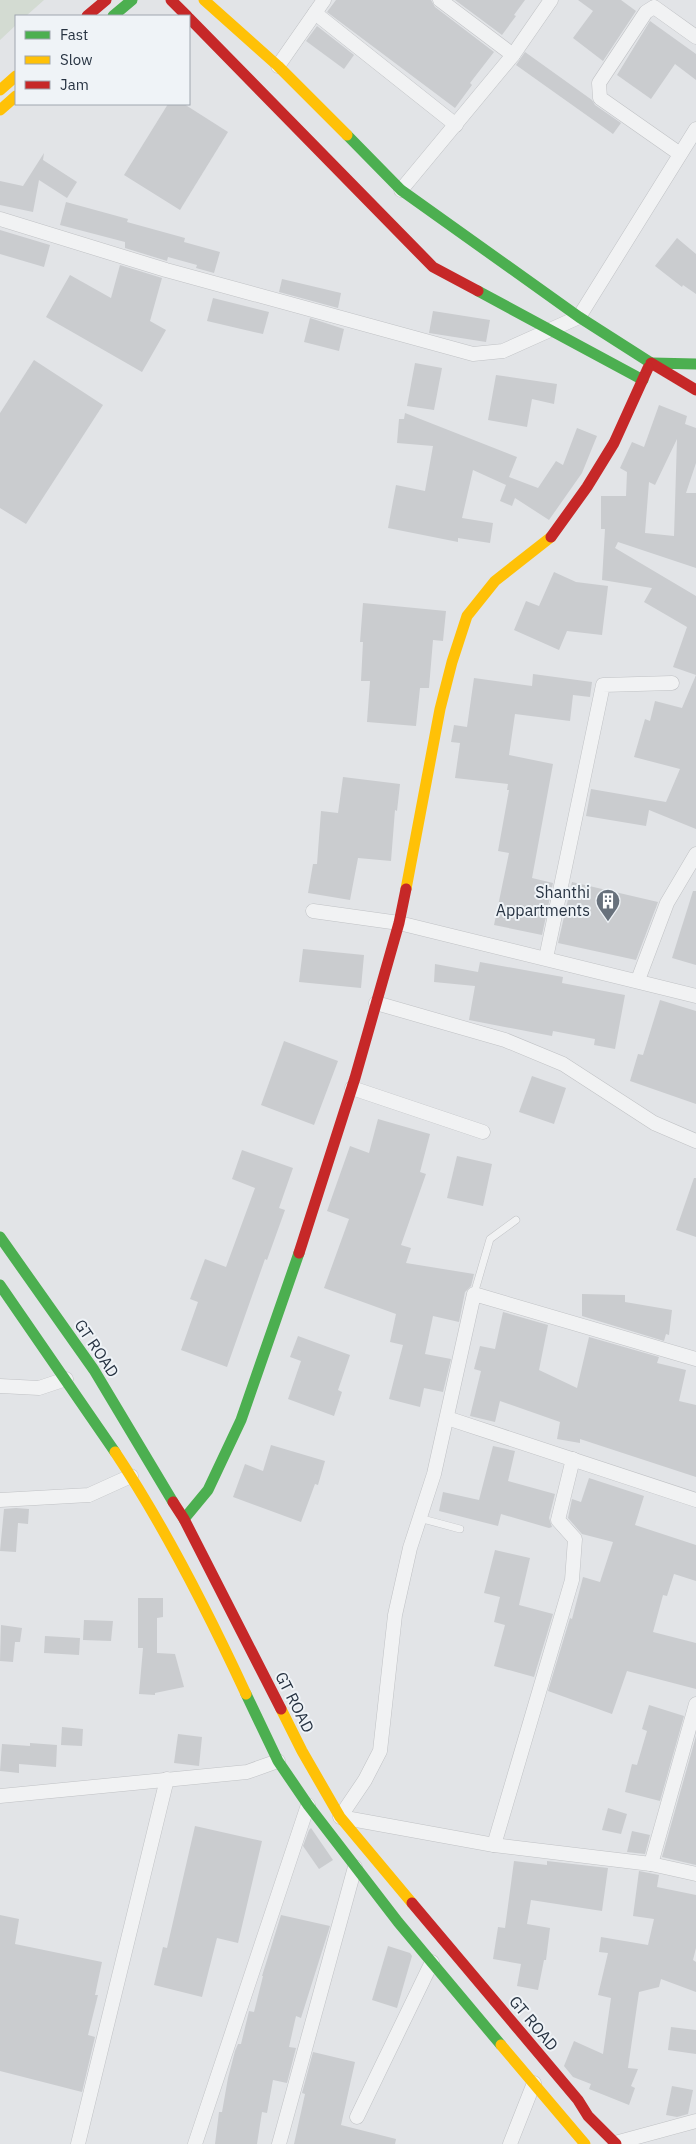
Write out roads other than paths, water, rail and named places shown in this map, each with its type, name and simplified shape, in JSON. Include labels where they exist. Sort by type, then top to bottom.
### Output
[{"type":"main road","points":[[88,15],[106,0]]},
{"type":"main road","points":[[114,15],[132,0]]},
{"type":"main road","points":[[170,0],[186,15]]},
{"type":"main road","points":[[204,0],[278,66],[401,190],[579,317],[696,390]]},
{"type":"main road","points":[[190,19],[433,267],[643,380]]},
{"type":"main road","points":[[0,90],[15,77]]},
{"type":"main road","points":[[0,110],[15,97]]},
{"type":"main road","points":[[651,363],[696,364]]},
{"type":"main road","points":[[184,1519],[208,1490],[241,1420],[298,1257],[352,1088],[399,923],[440,709],[452,662],[467,616],[495,581],[551,537],[587,487],[614,443],[651,363]]},
{"type":"main road","name":"GT ROAD","points":[[0,1237],[94,1370],[150,1467],[184,1519],[302,1752],[340,1817],[578,2100],[588,2116],[616,2144]]},
{"type":"main road","points":[[0,1285],[131,1476],[212,1621],[278,1761],[308,1806],[354,1868],[585,2144]]},
{"type":"street","points":[[278,66],[324,0]]},
{"type":"street","points":[[440,0],[514,55]]},
{"type":"street","points":[[401,190],[514,55],[550,0]]},
{"type":"street","points":[[680,154],[600,98],[599,83],[646,12],[654,7],[696,37]]},
{"type":"street","points":[[314,13],[456,125]]},
{"type":"street","points":[[0,219],[166,270],[473,354],[503,350],[579,317],[696,129]]},
{"type":"street","points":[[546,958],[603,685],[672,682]]},
{"type":"street","points":[[638,980],[668,903],[696,854]]},
{"type":"street","points":[[314,912],[399,923],[638,980],[696,996]]},
{"type":"street","points":[[376,1003],[505,1040],[563,1064],[654,1124],[696,1141]]},
{"type":"street","points":[[352,1088],[483,1132]]},
{"type":"street","points":[[696,1359],[474,1294],[434,1474],[410,1548],[395,1615],[380,1751],[365,1780],[340,1817],[494,1845],[651,1864],[696,1874]]},
{"type":"street","points":[[0,1386],[39,1388],[66,1379]]},
{"type":"street","points":[[447,1418],[696,1500]]},
{"type":"street","points":[[494,1845],[572,1580],[575,1539],[558,1520],[573,1459]]},
{"type":"street","points":[[0,1500],[89,1495],[131,1476]]},
{"type":"street","points":[[651,1864],[696,1704]]},
{"type":"street","points":[[0,1796],[247,1772],[278,1761]]},
{"type":"street","points":[[78,2144],[167,1779]]},
{"type":"street","points":[[194,2144],[308,1806]]},
{"type":"street","points":[[278,2144],[354,1868]]},
{"type":"street","points":[[357,2117],[432,1962]]},
{"type":"street","points":[[510,2144],[534,2083]]},
{"type":"street","points":[[616,2144],[696,2121]]},
{"type":"lane","points":[[474,1294],[490,1240],[516,1220]]},
{"type":"lane","points":[[419,1518],[460,1529]]},
{"type":"place","name":"Shanthi Appartments","points":[[608,922]]}]
